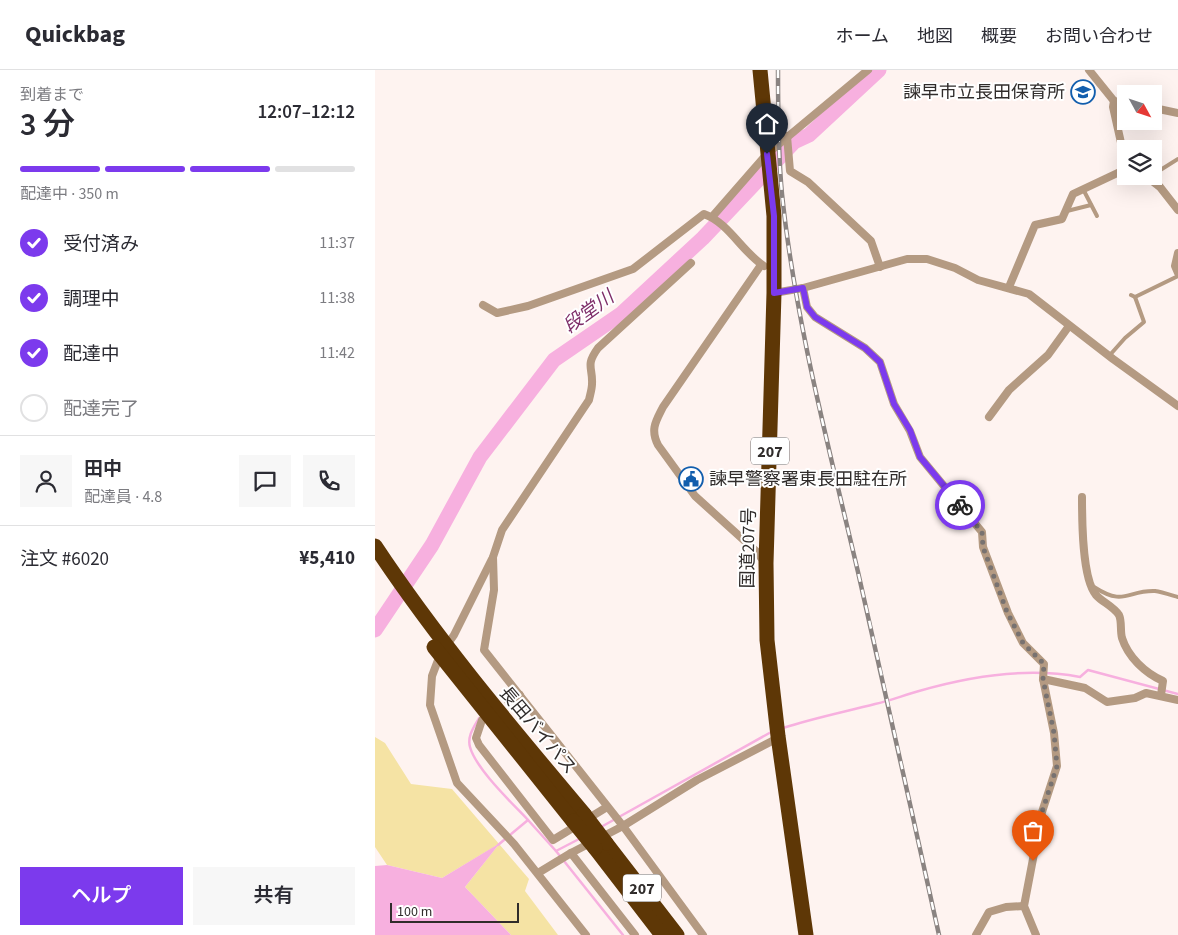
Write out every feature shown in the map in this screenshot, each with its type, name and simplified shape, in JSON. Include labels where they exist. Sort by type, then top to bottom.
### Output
[{"type":"highway","name":"国道207号","points":[[760,70],[774,216],[768,269],[774,293],[766,563],[767,640],[777,733],[806,935]]},
{"type":"highway","name":"長田バイパス","points":[[375,546],[438,645]]},
{"type":"highway","name":"長田バイパス","points":[[375,565],[600,845],[677,935]]},
{"type":"highway","name":"長田バイパス","points":[[600,845],[662,935]]},
{"type":"street","points":[[712,217],[787,136],[867,70]]},
{"type":"street","points":[[1089,70],[1114,101],[1117,102]]},
{"type":"street","points":[[1114,101],[1113,107],[1120,140]]},
{"type":"street","points":[[1163,110],[1178,113]]},
{"type":"street","points":[[787,136],[790,171],[808,182],[871,241],[880,266]]},
{"type":"street","points":[[1009,287],[1035,225],[1062,219],[1073,194],[1117,173]]},
{"type":"street","points":[[1158,185],[1178,210]]},
{"type":"street","points":[[483,305],[497,313],[528,306],[633,269],[703,214],[712,217],[722,226],[768,269],[663,407],[653,427],[654,437],[695,496],[757,552],[766,563]]},
{"type":"street","points":[[1178,252],[1175,266],[1178,275]]},
{"type":"street","points":[[774,293],[803,288],[907,259],[927,259],[955,268],[978,280],[1029,294],[1069,326],[1178,406]]},
{"type":"street","points":[[586,935],[539,874],[457,783],[430,705],[432,676],[438,645],[454,635],[493,557],[502,530],[589,400],[593,382],[589,370],[591,358],[598,348],[691,263]]},
{"type":"street","points":[[803,288],[807,307],[815,317],[865,348],[880,362],[894,404],[910,430],[920,457],[982,532],[983,547],[1007,612],[1023,643],[1044,664],[1043,678],[1054,733],[1057,766],[1042,812],[1025,906],[1037,935]]},
{"type":"street","points":[[989,416],[1009,390],[1048,355],[1069,326]]},
{"type":"street","points":[[1082,497],[1082,530],[1090,584],[1096,595],[1119,616],[1123,639],[1131,654],[1147,674],[1163,681],[1161,693]]},
{"type":"street","points":[[493,557],[494,590],[484,650],[491,662],[520,695],[622,824],[703,935]]},
{"type":"street","points":[[1043,678],[1085,688],[1107,702],[1135,698],[1146,693],[1161,693],[1178,700]]},
{"type":"street","points":[[508,701],[520,695]]},
{"type":"street","points":[[482,720],[476,738],[479,745],[553,840],[607,807]]},
{"type":"street","points":[[539,874],[569,854],[777,733]]},
{"type":"street","points":[[569,854],[635,935]]},
{"type":"street","points":[[976,935],[989,912],[1006,907],[1025,906]]},
{"type":"lane","points":[[1162,169],[1178,159]]},
{"type":"lane","points":[[1083,189],[1097,216]]},
{"type":"lane","points":[[1065,211],[1091,205]]},
{"type":"lane","points":[[1109,356],[1143,322],[1133,296],[1178,275]]},
{"type":"lane","points":[[1090,584],[1103,593],[1121,598],[1154,591],[1178,597]]},
{"type":"shaded area","points":[[375,737],[385,743],[411,784],[452,789],[529,879],[525,891],[558,935],[511,935],[465,887],[499,844],[442,878],[387,865],[375,847]]},
{"type":"shaded area","points":[[500,843],[465,887],[511,935],[375,935],[375,866],[387,865],[442,878]]},
{"type":"waterway","name":"段堂川","points":[[375,630],[432,545],[480,457],[554,360],[621,314],[703,238],[794,142],[809,135],[879,70]]},
{"type":"waterway","points":[[783,728],[959,681],[1019,673],[1060,674],[1080,677],[1088,670],[1178,694]]},
{"type":"waterway","points":[[479,718],[469,739],[474,756],[495,785],[528,820]]},
{"type":"waterway","points":[[601,827],[773,731]]},
{"type":"waterway","points":[[498,845],[528,820],[556,851]]},
{"type":"waterway","points":[[581,838],[556,851],[623,935]]},
{"type":"railway","points":[[778,70],[779,148],[782,194],[795,289],[814,384],[879,663],[939,935]]},
{"type":"way so far","points":[[960,505],[982,532],[983,547],[1007,612],[1023,643],[1044,664],[1043,679],[1054,733],[1057,766],[1042,812],[1033,861]]},
{"type":"place","name":"諫早市立長田保育所","points":[[1083,92]]},
{"type":"place","name":"諫早警察署東長田駐在所","points":[[691,479]]},
{"type":"route","points":[[767,154],[774,216],[774,293],[803,288],[807,307],[815,317],[865,348],[880,362],[894,404],[910,430],[920,457],[960,505]]}]
